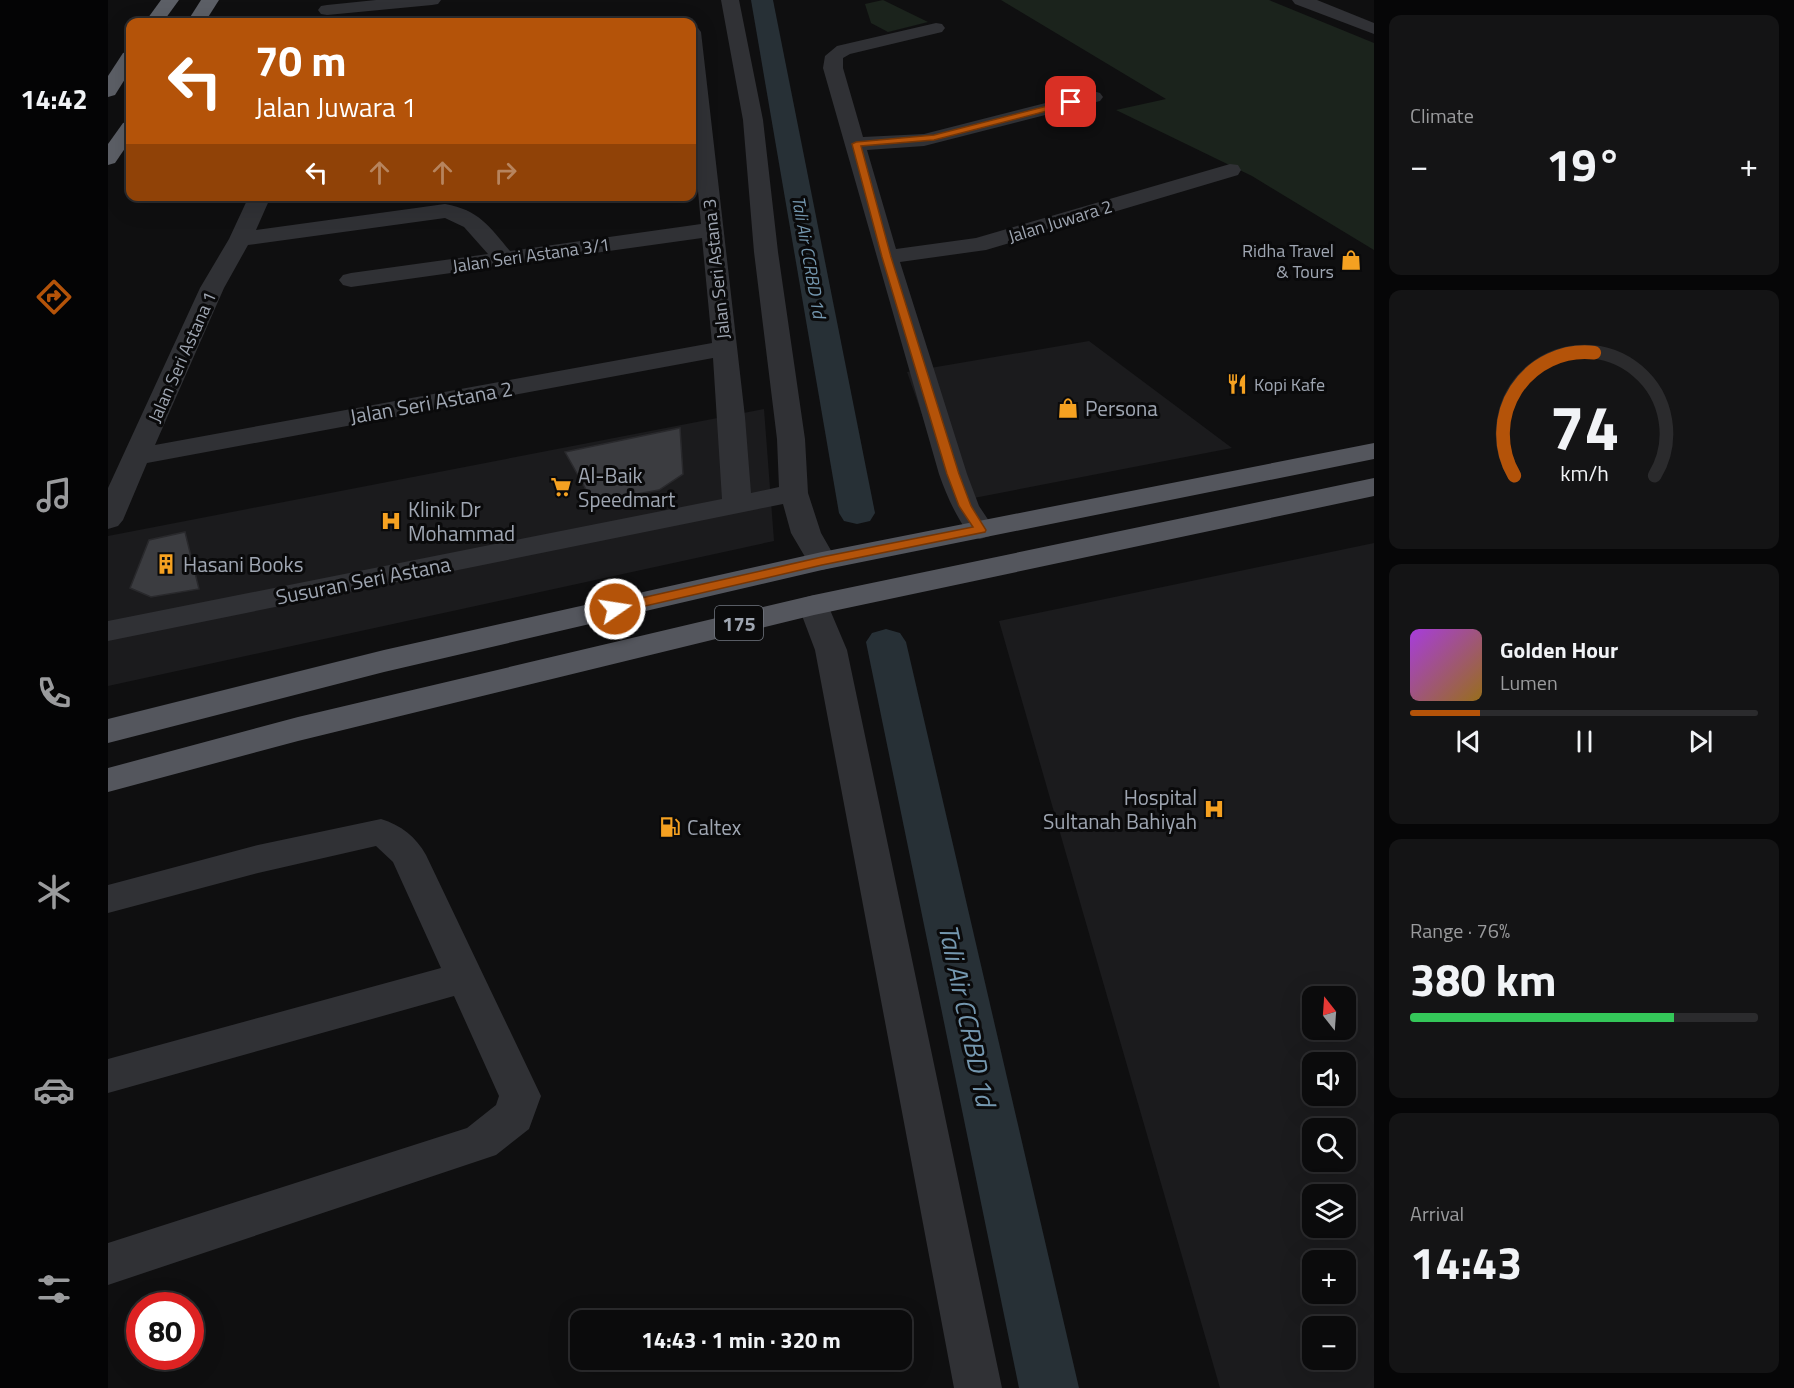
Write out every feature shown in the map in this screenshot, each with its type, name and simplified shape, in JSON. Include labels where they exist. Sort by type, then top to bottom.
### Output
[{"type":"highway","points":[[157,18],[170,0]]},
{"type":"highway","points":[[199,18],[210,0]]},
{"type":"highway","points":[[108,91],[126,63]]},
{"type":"highway","points":[[108,159],[126,133]]},
{"type":"highway","name":"175","points":[[108,731],[384,661],[822,561],[1374,451]]},
{"type":"highway","name":"175","points":[[108,780],[297,729],[814,604],[1374,487]]},
{"type":"highway","points":[[1291,505],[1374,508]]},
{"type":"street","points":[[327,11],[432,0]]},
{"type":"street","points":[[730,0],[753,120],[766,252],[791,439],[794,493],[806,533],[822,561]]},
{"type":"street","points":[[1301,0],[1374,28]]},
{"type":"street","points":[[936,28],[844,50],[834,56],[833,68],[886,257],[953,474],[965,506],[980,530]]},
{"type":"street","points":[[856,144],[934,138],[1093,97]]},
{"type":"street","name":"Jalan Seri Astana 3","points":[[696,126],[725,348],[737,505]]},
{"type":"street","name":"Jalan Juwara 2","points":[[886,257],[978,245],[1230,170]]},
{"type":"street","name":"Jalan Seri Astana 1","points":[[108,520],[212,288],[258,201]]},
{"type":"street","points":[[240,238],[445,211],[457,212],[473,222],[505,259]]},
{"type":"street","name":"Jalan Seri Astana 3/1","points":[[351,280],[710,230]]},
{"type":"street","name":"Jalan Seri Astana 2","points":[[137,456],[725,348]]},
{"type":"street","name":"Susuran Seri Astana","points":[[108,631],[794,493]]},
{"type":"street","points":[[814,604],[831,650],[978,1388]]},
{"type":"street","points":[[108,899],[258,859],[381,832],[397,843],[408,855],[520,1096],[514,1116],[481,1142],[110,1273]]},
{"type":"street","points":[[108,1076],[465,977]]},
{"type":"shaded area","points":[[883,0],[928,22],[888,32],[871,23],[865,4]]},
{"type":"shaded area","points":[[1001,0],[1269,0],[1374,43],[1374,250],[1252,176],[1116,110],[1166,99]]},
{"type":"shaded area","points":[[1089,341],[1232,448],[953,502],[907,372]]},
{"type":"shaded area","points":[[764,409],[774,541],[108,686],[108,536]]},
{"type":"shaded area","name":"Hospital Sultanah Bahiyah","points":[[1374,543],[1374,1388],[1220,1388],[999,621]]},
{"type":"building","points":[[680,428],[683,474],[659,490],[593,502],[565,452]]},
{"type":"building","name":"Hasani Books","points":[[185,532],[199,589],[151,597],[130,588],[149,540]]},
{"type":"waterway","name":"Tali Air CCRBD 1d","points":[[762,0],[857,513]]},
{"type":"waterway","name":"Tali Air CCRBD 1d","points":[[886,642],[1049,1388]]},
{"type":"place","name":"Ridha Travel & Tours","points":[[1351,260]]},
{"type":"place","name":"Kopi Kafe","points":[[1237,384]]},
{"type":"place","name":"Persona","points":[[1068,408]]},
{"type":"place","name":"Al-Baik Speedmart","points":[[561,487]]},
{"type":"place","name":"Klinik Dr Mohammad","points":[[391,521]]},
{"type":"place","name":"Hasani Books","points":[[166,564]]},
{"type":"place","name":"Hospital Sultanah Bahiyah","points":[[1214,809]]},
{"type":"place","name":"Caltex","points":[[670,827]]},
{"type":"route","points":[[615,609],[822,561],[980,530],[965,506],[953,474],[886,257],[856,144],[934,138],[1071,102]]}]
